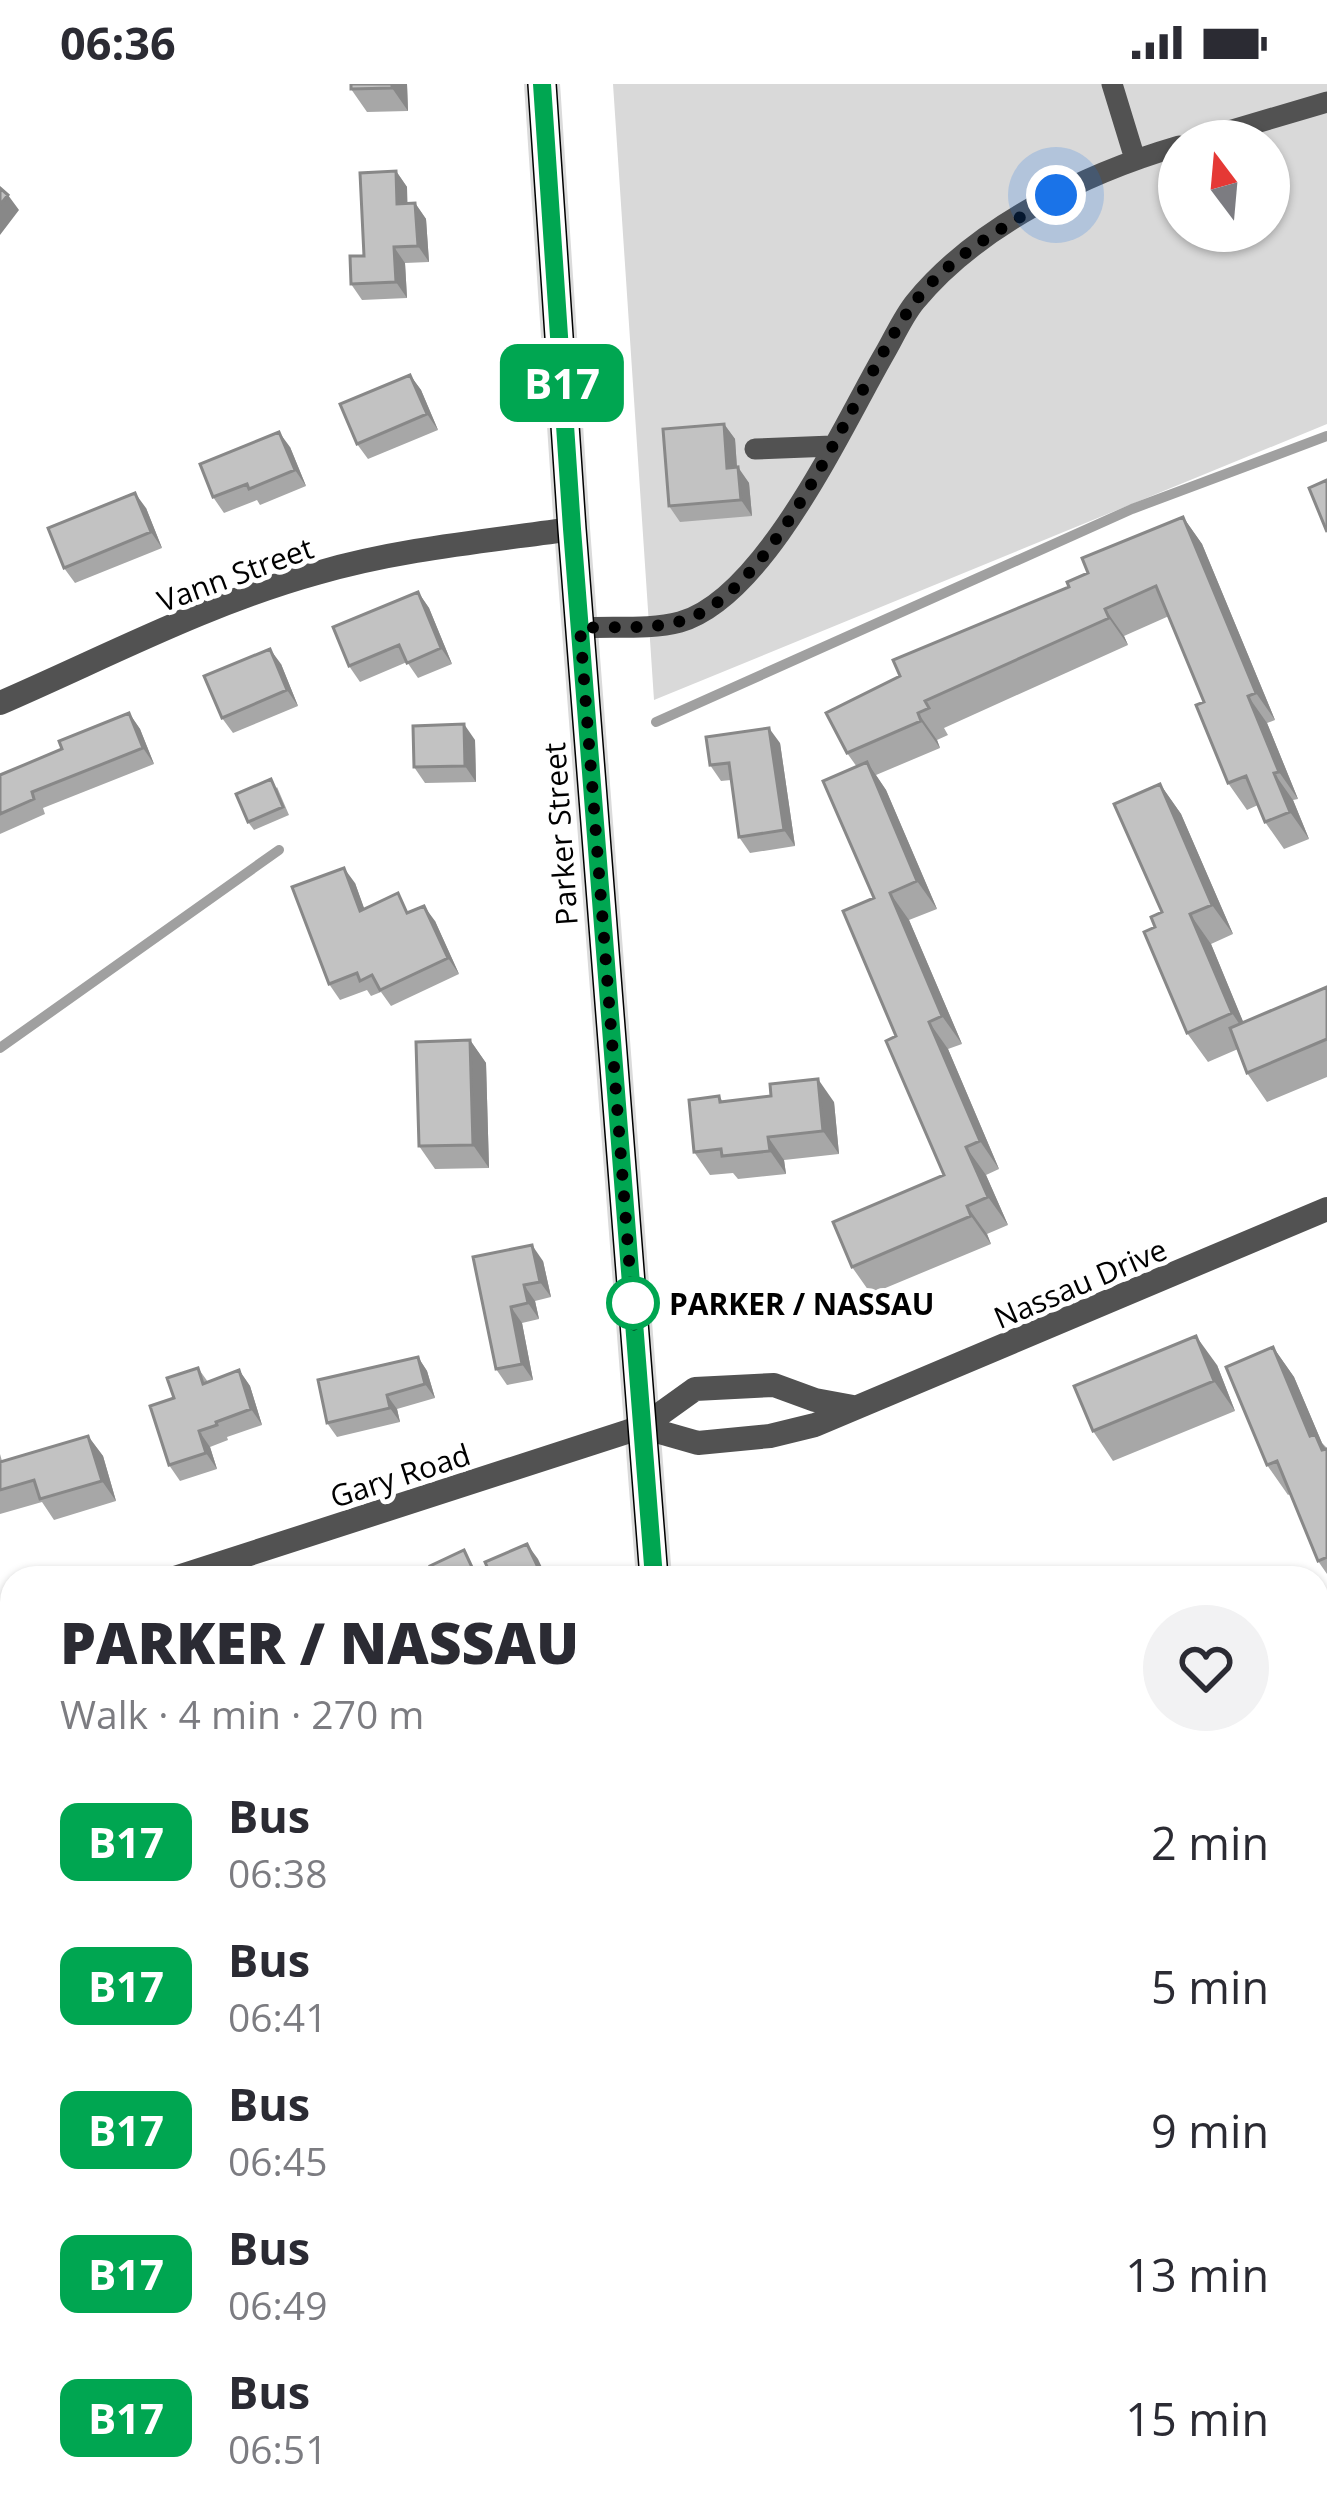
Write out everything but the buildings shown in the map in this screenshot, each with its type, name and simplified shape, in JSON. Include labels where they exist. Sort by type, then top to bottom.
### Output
[{"type":"main road","name":"Parker Street","points":[[542,84],[652,1566]]},
{"type":"street","name":"Vann Street","points":[[0,703],[214,610],[317,572],[572,529]]},
{"type":"street","name":"Nassau Drive","points":[[642,1426],[698,1443],[770,1436],[814,1425],[1327,1209]]},
{"type":"street","points":[[642,1426],[694,1389],[773,1384],[814,1400],[855,1407]]},
{"type":"street","name":"Gary Road","points":[[213,1566],[642,1426]]},
{"type":"lane","points":[[1112,84],[1135,159]]},
{"type":"lane","points":[[1267,120],[1327,102]]},
{"type":"lane","points":[[580,628],[678,622],[722,600],[794,514],[912,306],[944,271],[1056,195],[1158,152]]},
{"type":"lane","points":[[755,449],[832,446]]},
{"type":"shaded area","points":[[613,84],[1327,84],[1327,424],[654,700]]},
{"type":"waterway","points":[[656,722],[1132,509],[1327,436]]},
{"type":"waterway","points":[[0,1048],[279,850]]},
{"type":"bus line","name":"B17","points":[[542,84],[653,1566]]},
{"type":"place","name":"PARKER / NASSAU","points":[[633,1303]]},
{"type":"route","points":[[633,1303],[634,1325],[580,628],[678,622],[722,600],[794,514],[912,306],[944,271],[1056,195]]}]
